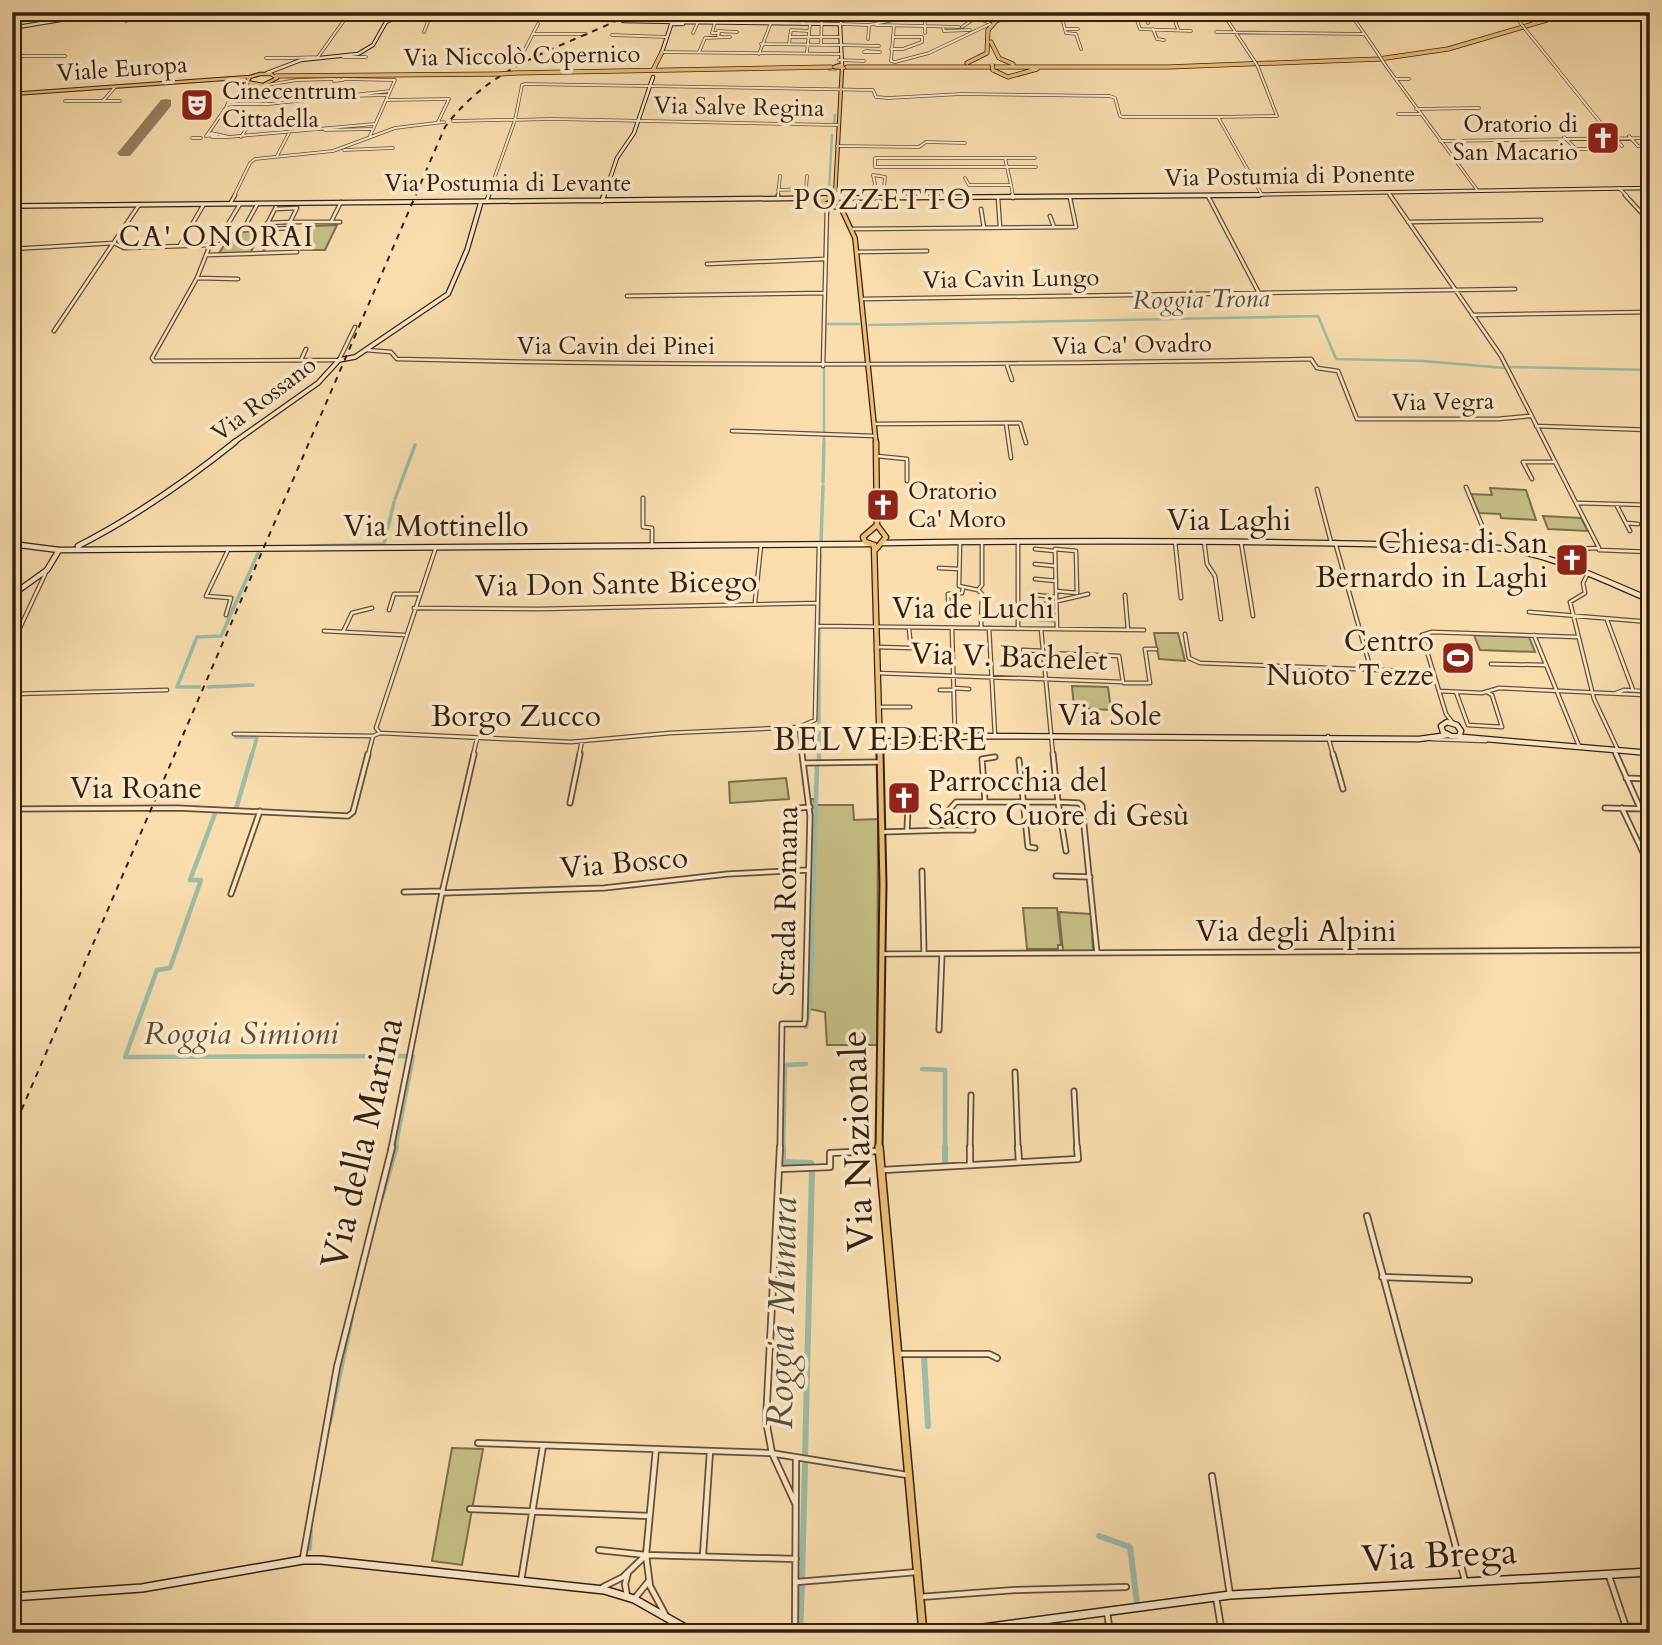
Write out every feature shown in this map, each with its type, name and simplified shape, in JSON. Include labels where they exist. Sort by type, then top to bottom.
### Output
[{"type":"highway","points":[[990,24],[1016,12],[1025,14]]},
{"type":"highway","points":[[964,66],[1222,66],[1400,57],[1460,47],[1574,12]]},
{"type":"highway","points":[[839,66],[961,64],[981,58],[988,51],[988,32],[998,19],[1032,14]]},
{"type":"highway","points":[[988,32],[993,70],[1000,76],[1017,76],[1040,68],[1097,67]]},
{"type":"highway","points":[[988,32],[993,50],[1006,62],[1025,66],[1075,67]]},
{"type":"highway","points":[[649,71],[657,65],[662,52]]},
{"type":"highway","points":[[657,65],[661,69],[685,70]]},
{"type":"highway","points":[[839,66],[1016,68],[1023,72],[1017,76]]},
{"type":"highway","name":"Via Niccolò Copernico","points":[[275,76],[298,78],[839,66]]},
{"type":"highway","points":[[625,71],[650,72],[653,77],[656,72],[663,70]]},
{"type":"highway","name":"Via Niccolò Copernico","points":[[273,82],[298,78]]},
{"type":"main road","points":[[653,21],[675,23],[668,35]]},
{"type":"main road","points":[[704,22],[840,24]]},
{"type":"main road","points":[[829,206],[834,198],[839,66]]},
{"type":"main road","points":[[267,74],[275,76],[273,82],[255,85],[248,80],[267,74]]},
{"type":"main road","name":"Viale Europa","points":[[12,94],[248,80]]},
{"type":"main road","points":[[820,201],[834,198]]},
{"type":"main road","points":[[834,198],[853,229],[863,299],[877,456],[875,543]]},
{"type":"main road","points":[[820,201],[840,209]]},
{"type":"main road","points":[[875,543],[864,535],[877,525]]},
{"type":"main road","points":[[872,531],[875,543]]},
{"type":"main road","name":"Via Nazionale","points":[[875,543],[874,628],[882,954],[879,1151],[923,1633]]},
{"type":"main road","points":[[47,570],[59,550]]},
{"type":"main road","name":"Via Sole","points":[[889,742],[995,736],[1328,736]]},
{"type":"street","points":[[14,28],[30,12]]},
{"type":"street","points":[[77,17],[81,12]]},
{"type":"street","points":[[14,28],[108,12]]},
{"type":"street","points":[[126,21],[134,12]]},
{"type":"street","points":[[171,19],[177,12]]},
{"type":"street","points":[[318,20],[323,12]]},
{"type":"street","points":[[267,58],[317,57],[330,37],[336,35],[350,12]]},
{"type":"street","points":[[675,23],[676,12]]},
{"type":"street","points":[[740,22],[742,12]]},
{"type":"street","points":[[760,23],[762,12]]},
{"type":"street","points":[[759,54],[775,12]]},
{"type":"street","points":[[784,23],[785,12]]},
{"type":"street","points":[[803,12],[803,24]]},
{"type":"street","points":[[821,45],[822,12]]},
{"type":"street","points":[[945,15],[951,12]]},
{"type":"street","points":[[994,12],[1007,16],[1061,13],[1146,16],[1351,14],[1416,109],[1478,191]]},
{"type":"street","points":[[1512,12],[1622,146]]},
{"type":"street","points":[[356,55],[373,45],[386,22],[407,13]]},
{"type":"street","points":[[424,32],[432,13],[538,21],[614,20]]},
{"type":"street","points":[[924,13],[925,33]]},
{"type":"street","points":[[869,25],[924,13],[978,16],[976,18],[988,22],[998,19]]},
{"type":"street","points":[[1061,13],[1067,34],[1076,34],[1081,49]]},
{"type":"street","points":[[166,14],[186,14]]},
{"type":"street","points":[[166,14],[186,14]]},
{"type":"street","points":[[858,17],[841,15],[839,66],[864,61]]},
{"type":"street","points":[[1135,15],[1140,29],[1191,31]]},
{"type":"street","points":[[483,202],[515,120],[522,85],[525,83],[870,90],[876,97],[888,98],[961,94],[1110,96],[1115,98],[1120,116],[1123,117],[1277,116],[1258,67],[1224,15]]},
{"type":"street","points":[[64,19],[318,20],[383,16]]},
{"type":"street","points":[[1146,16],[1148,23]]},
{"type":"street","points":[[1173,16],[1178,29]]},
{"type":"street","points":[[240,18],[252,19]]},
{"type":"street","points":[[961,27],[976,18]]},
{"type":"street","points":[[623,20],[704,22]]},
{"type":"street","points":[[453,57],[522,55],[538,21]]},
{"type":"street","points":[[694,33],[698,22]]},
{"type":"street","points":[[675,23],[704,22]]},
{"type":"street","points":[[712,31],[715,22]]},
{"type":"street","points":[[807,52],[810,24]]},
{"type":"street","points":[[840,24],[961,27],[975,32]]},
{"type":"street","points":[[894,26],[891,61],[899,62],[929,53],[990,24]]},
{"type":"street","points":[[868,38],[869,25]]},
{"type":"street","points":[[943,27],[944,31],[970,30]]},
{"type":"street","points":[[1065,30],[1078,29]]},
{"type":"street","points":[[1153,29],[1157,38],[1164,40]]},
{"type":"street","points":[[790,54],[790,30],[809,31]]},
{"type":"street","points":[[712,31],[737,32]]},
{"type":"street","points":[[699,52],[705,38],[732,37],[719,37],[719,33],[712,31]]},
{"type":"street","points":[[1216,32],[1364,34]]},
{"type":"street","points":[[533,34],[586,34]]},
{"type":"street","points":[[611,35],[668,35],[662,52],[840,54]]},
{"type":"street","points":[[790,37],[840,37]]},
{"type":"street","points":[[891,49],[903,49],[922,42],[922,37],[893,37]]},
{"type":"street","points":[[761,44],[879,46]]},
{"type":"street","points":[[775,54],[777,44]]},
{"type":"street","points":[[12,55],[65,56]]},
{"type":"street","points":[[267,74],[294,62],[356,55],[366,57]]},
{"type":"street","points":[[290,58],[294,62]]},
{"type":"street","points":[[275,76],[276,70]]},
{"type":"street","points":[[602,201],[617,158],[634,133],[653,77]]},
{"type":"street","points":[[241,89],[297,80],[392,79],[395,82],[373,124],[370,136]]},
{"type":"street","points":[[1396,79],[1409,79]]},
{"type":"street","points":[[215,134],[213,129],[248,80]]},
{"type":"street","points":[[207,136],[241,89],[255,85]]},
{"type":"street","points":[[103,101],[115,87]]},
{"type":"street","points":[[232,104],[270,104],[390,91]]},
{"type":"street","points":[[332,96],[388,95]]},
{"type":"street","points":[[385,100],[449,99],[438,122]]},
{"type":"street","points":[[65,101],[120,101]]},
{"type":"street","points":[[1416,109],[1479,108]]},
{"type":"street","points":[[1398,114],[1420,114]]},
{"type":"street","points":[[1218,117],[1262,195]]},
{"type":"street","name":"Via Salve Regina","points":[[453,121],[639,120],[838,125]]},
{"type":"street","points":[[338,149],[395,128],[444,121]]},
{"type":"street","points":[[207,136],[241,137],[373,124]]},
{"type":"street","points":[[241,137],[247,126],[263,126]]},
{"type":"street","points":[[313,129],[372,129]]},
{"type":"street","points":[[276,157],[289,133]]},
{"type":"street","points":[[212,137],[215,134]]},
{"type":"street","points":[[192,138],[215,134],[229,137]]},
{"type":"street","points":[[1629,136],[1638,146],[1647,146]]},
{"type":"street","points":[[1440,141],[1629,136],[1650,138]]},
{"type":"street","points":[[1564,137],[1576,149],[1600,149]]},
{"type":"street","points":[[837,146],[919,147],[926,142],[965,143]]},
{"type":"street","points":[[230,204],[250,163],[258,158],[338,149],[393,148]]},
{"type":"street","points":[[1005,158],[1013,198]]},
{"type":"street","points":[[1035,158],[875,159],[876,167],[1036,167]]},
{"type":"street","points":[[873,175],[885,177],[884,188],[872,190],[875,184],[873,175]]},
{"type":"street","points":[[778,199],[780,176]]},
{"type":"street","points":[[778,190],[806,189],[807,176]]},
{"type":"street","points":[[965,178],[969,185],[1011,185]]},
{"type":"street","points":[[930,187],[931,199]]},
{"type":"street","points":[[1619,188],[1650,222]]},
{"type":"street","name":"Via Postumia di Ponente","points":[[834,198],[1070,198],[1650,188]]},
{"type":"street","points":[[1388,192],[1501,356],[1530,416],[1578,503],[1597,542],[1597,550]]},
{"type":"street","points":[[1208,196],[1259,293]]},
{"type":"street","name":"Via Postumia di Levante","points":[[812,198],[820,201]]},
{"type":"street","name":"Via Postumia di Levante","points":[[12,206],[834,198]]},
{"type":"street","points":[[998,198],[1000,228]]},
{"type":"street","points":[[853,229],[1076,227],[1070,198]]},
{"type":"street","points":[[331,222],[341,202]]},
{"type":"street","name":"Via Rossano","points":[[88,545],[186,481],[256,425],[318,383],[339,360],[351,359],[366,350],[448,294],[465,256],[483,202]]},
{"type":"street","points":[[243,230],[258,203]]},
{"type":"street","points":[[264,229],[278,203]]},
{"type":"street","points":[[179,246],[204,204]]},
{"type":"street","points":[[12,249],[114,243],[124,248],[210,245],[218,241],[240,204]]},
{"type":"street","points":[[54,331],[139,205]]},
{"type":"street","points":[[822,366],[824,259],[829,206]]},
{"type":"street","points":[[275,209],[297,208],[290,222]]},
{"type":"street","points":[[981,209],[984,228]]},
{"type":"street","points":[[1050,216],[1054,227]]},
{"type":"street","points":[[1408,222],[1541,220]]},
{"type":"street","points":[[267,223],[340,222]]},
{"type":"street","points":[[224,231],[290,228]]},
{"type":"street","points":[[264,248],[273,229]]},
{"type":"street","points":[[210,245],[197,278],[152,358],[154,361],[339,360],[355,327]]},
{"type":"street","points":[[857,252],[927,251]]},
{"type":"street","points":[[208,255],[298,252]]},
{"type":"street","points":[[707,264],[824,259]]},
{"type":"street","points":[[197,278],[238,279]]},
{"type":"street","name":"Via Cavin Lungo","points":[[863,299],[1515,289]]},
{"type":"street","points":[[627,296],[825,293]]},
{"type":"street","points":[[1472,315],[1650,312]]},
{"type":"street","points":[[301,360],[306,349]]},
{"type":"street","name":"Via Cavin dei Pinei","points":[[366,350],[391,352],[397,359],[508,363],[869,367]]},
{"type":"street","name":"Via Ca' Ovadro","points":[[869,367],[1311,359],[1317,368],[1338,371],[1357,419]]},
{"type":"street","points":[[1007,365],[1012,380]]},
{"type":"street","name":"Via Vegra","points":[[1357,419],[1498,419],[1530,416]]},
{"type":"street","points":[[1006,423],[1011,458]]},
{"type":"street","points":[[874,424],[1020,423],[1026,443]]},
{"type":"street","points":[[1536,426],[1650,430]]},
{"type":"street","points":[[732,431],[875,436]]},
{"type":"street","points":[[877,456],[907,459],[907,481]]},
{"type":"street","points":[[1532,479],[1523,462],[1555,462]]},
{"type":"street","points":[[1466,487],[1491,547]]},
{"type":"street","points":[[1317,489],[1371,670]]},
{"type":"street","points":[[643,498],[643,527],[652,528],[652,547]]},
{"type":"street","points":[[1578,503],[1650,505]]},
{"type":"street","points":[[1616,504],[1630,531]]},
{"type":"street","points":[[1626,523],[1638,524]]},
{"type":"street","points":[[1175,541],[1181,598]]},
{"type":"street","points":[[1204,541],[1207,564],[1215,576],[1221,619]]},
{"type":"street","name":"Via Laghi","points":[[875,543],[1204,541],[1491,547],[1526,551],[1580,569],[1648,598]]},
{"type":"street","points":[[960,542],[959,585],[978,590],[982,594],[981,628]]},
{"type":"street","points":[[978,590],[982,585],[982,542]]},
{"type":"street","points":[[1018,542],[1018,629]]},
{"type":"street","points":[[1241,542],[1253,617]]},
{"type":"street","name":"Via Mottinello","points":[[12,544],[59,550],[88,545],[228,550],[875,543]]},
{"type":"street","points":[[755,603],[761,545]]},
{"type":"street","points":[[799,727],[815,720],[819,545]]},
{"type":"street","points":[[380,733],[376,728],[404,635],[436,547]]},
{"type":"street","points":[[1035,549],[1076,551],[1077,593],[1036,595]]},
{"type":"street","points":[[1640,808],[1592,692],[1570,602],[1585,593],[1575,549],[1650,552]]},
{"type":"street","points":[[226,615],[231,598],[206,596],[228,550]]},
{"type":"street","points":[[1055,551],[1057,629]]},
{"type":"street","points":[[1035,564],[1055,566]]},
{"type":"street","points":[[939,568],[959,569]]},
{"type":"street","points":[[12,595],[47,570]]},
{"type":"street","points":[[12,657],[17,650],[17,634],[47,570]]},
{"type":"street","points":[[1035,579],[1056,581]]},
{"type":"street","points":[[949,615],[948,593],[961,593],[963,588]]},
{"type":"street","points":[[389,610],[394,594],[419,594]]},
{"type":"street","points":[[1056,611],[1045,610],[1045,604],[1061,605],[1072,596],[1088,594]]},
{"type":"street","points":[[1125,595],[1128,630]]},
{"type":"street","points":[[1648,598],[1650,607]]},
{"type":"street","name":"Via Don Sante Bicego","points":[[414,608],[818,603]]},
{"type":"street","points":[[343,632],[350,612],[354,609],[372,608]]},
{"type":"street","points":[[1529,612],[1650,622]]},
{"type":"street","points":[[1037,619],[1056,620]]},
{"type":"street","points":[[1606,619],[1633,690]]},
{"type":"street","name":"Via de Luchi","points":[[817,626],[1143,630]]},
{"type":"street","points":[[989,628],[995,736]]},
{"type":"street","points":[[875,646],[911,648],[909,629]]},
{"type":"street","points":[[952,629],[955,737]]},
{"type":"street","points":[[1041,629],[1058,802],[1066,851]]},
{"type":"street","points":[[324,631],[404,635]]},
{"type":"street","points":[[1486,741],[1460,732],[1447,715],[1422,635],[1432,632],[1578,637]]},
{"type":"street","points":[[1185,634],[1189,658],[1200,663],[1433,673]]},
{"type":"street","points":[[1534,635],[1579,746]]},
{"type":"street","points":[[1123,682],[1150,683],[1145,649],[1156,649]]},
{"type":"street","points":[[1023,650],[1043,652]]},
{"type":"street","name":"Via V. Bachelet","points":[[876,673],[1123,682],[1119,656],[1043,652]]},
{"type":"street","points":[[1491,664],[1545,665]]},
{"type":"street","points":[[940,690],[969,688]]},
{"type":"street","points":[[1439,691],[1487,692],[1499,688],[1645,696],[1643,692],[1633,690],[1616,693]]},
{"type":"street","points":[[12,694],[167,690]]},
{"type":"street","points":[[1457,692],[1468,725],[1502,727],[1492,695],[1487,692]]},
{"type":"street","points":[[877,707],[910,707]]},
{"type":"street","points":[[1442,726],[1447,715]]},
{"type":"street","points":[[1428,737],[1442,726],[1453,723]]},
{"type":"street","points":[[1442,726],[1448,735]]},
{"type":"street","name":"Borgo Zucco","points":[[234,734],[373,736],[380,733],[477,739],[582,741],[670,733],[799,727]]},
{"type":"street","name":"Strada Romana","points":[[779,1169],[782,1024],[804,1024],[805,1019],[810,807],[799,727]]},
{"type":"street","points":[[1428,737],[1460,732]]},
{"type":"street","points":[[878,733],[889,742],[878,753]]},
{"type":"street","name":"Via Roane","points":[[12,809],[177,808],[351,814],[373,736]]},
{"type":"street","points":[[1343,789],[1328,736],[1428,737],[1615,748],[1650,753]]},
{"type":"street","name":"Via della Marina","points":[[303,1560],[337,1367],[391,1150],[442,892],[477,739]]},
{"type":"street","points":[[570,803],[582,741]]},
{"type":"street","name":"Via Sole","points":[[878,742],[889,742]]},
{"type":"street","points":[[985,802],[982,759],[995,757]]},
{"type":"street","points":[[1020,760],[1028,847],[1035,848]]},
{"type":"street","points":[[805,764],[879,762]]},
{"type":"street","points":[[1626,778],[1650,779]]},
{"type":"street","points":[[947,830],[948,810],[954,803],[1079,803],[1082,806],[1097,954]]},
{"type":"street","points":[[787,809],[810,807]]},
{"type":"street","points":[[907,832],[908,808]]},
{"type":"street","points":[[1605,808],[1650,809]]},
{"type":"street","points":[[1622,808],[1649,865]]},
{"type":"street","points":[[231,894],[260,811]]},
{"type":"street","points":[[881,831],[973,830]]},
{"type":"street","name":"Via Bosco","points":[[404,892],[604,888],[728,874],[808,870]]},
{"type":"street","points":[[922,871],[924,954]]},
{"type":"street","points":[[1056,876],[1090,877]]},
{"type":"street","name":"Via degli Alpini","points":[[882,954],[1650,950]]},
{"type":"street","points":[[939,1030],[942,954]]},
{"type":"street","points":[[1015,1072],[1018,1162]]},
{"type":"street","points":[[881,1170],[1078,1159],[1074,1091]]},
{"type":"street","points":[[970,1164],[971,1095]]},
{"type":"street","points":[[795,1503],[766,1441],[779,1169],[830,1167],[830,1153],[879,1151]]},
{"type":"street","points":[[1367,1216],[1465,1581]]},
{"type":"street","points":[[1382,1277],[1469,1280]]},
{"type":"street","points":[[896,1354],[989,1354],[997,1358]]},
{"type":"street","points":[[478,1443],[770,1453],[907,1475]]},
{"type":"street","points":[[521,1581],[543,1446]]},
{"type":"street","points":[[656,1449],[646,1555],[648,1577],[666,1616]]},
{"type":"street","points":[[703,1555],[710,1451]]},
{"type":"street","points":[[795,1633],[796,1459]]},
{"type":"street","points":[[1212,1476],[1230,1595]]},
{"type":"street","points":[[470,1509],[649,1516]]},
{"type":"street","points":[[599,1550],[646,1555],[796,1559]]},
{"type":"street","points":[[597,1589],[615,1582],[646,1555]]},
{"type":"street","points":[[12,1597],[142,1588],[303,1560],[325,1560],[597,1589],[630,1598],[694,1633]]},
{"type":"street","points":[[629,1571],[625,1584],[630,1598]]},
{"type":"street","points":[[797,1582],[917,1572]]},
{"type":"street","name":"Via Brega","points":[[946,1633],[1230,1595],[1650,1572]]},
{"type":"street","points":[[1608,1574],[1628,1633]]},
{"type":"street","points":[[630,1598],[643,1591],[648,1577]]},
{"type":"street","points":[[920,1597],[1028,1589],[1126,1587]]},
{"type":"street","points":[[1216,1597],[1222,1633]]},
{"type":"street","points":[[1107,1612],[1110,1633]]},
{"type":"shaded area","points":[[337,225],[325,250],[301,250],[313,226]]},
{"type":"shaded area","points":[[234,231],[261,231],[250,254],[219,253]]},
{"type":"shaded area","points":[[1490,488],[1526,490],[1536,520],[1501,518],[1500,514],[1479,513],[1471,494],[1492,495]]},
{"type":"shaded area","points":[[1543,516],[1581,518],[1588,531],[1548,529]]},
{"type":"shaded area","points":[[1154,633],[1178,633],[1185,661],[1159,659]]},
{"type":"shaded area","points":[[1474,635],[1529,637],[1535,652],[1480,650]]},
{"type":"shaded area","points":[[1072,686],[1108,687],[1111,710],[1074,708]]},
{"type":"shaded area","points":[[786,778],[789,799],[730,803],[729,782]]},
{"type":"shaded area","points":[[811,799],[814,799],[815,805],[853,805],[854,820],[878,819],[877,1045],[827,1045],[825,1012],[809,1009]]},
{"type":"shaded area","points":[[1023,908],[1057,908],[1061,945],[1058,945],[1058,949],[1027,949]]},
{"type":"shaded area","points":[[1059,912],[1091,914],[1093,952],[1063,951]]},
{"type":"shaded area","points":[[452,1448],[483,1449],[462,1565],[432,1561]]},
{"type":"waterway","name":"Roggia Munara","points":[[829,70],[836,70]]},
{"type":"waterway","name":"Roggia Munara","points":[[834,124],[835,115]]},
{"type":"waterway","name":"Roggia Munara","points":[[829,191],[832,135]]},
{"type":"waterway","name":"Roggia Munara","points":[[828,215],[829,210]]},
{"type":"waterway","name":"Roggia Munara","points":[[825,350],[826,289]]},
{"type":"waterway","name":"Roggia Trona","points":[[869,325],[1318,316],[1336,359],[1423,361],[1505,368]]},
{"type":"waterway","name":"Roggia Trona","points":[[826,324],[859,324]]},
{"type":"waterway","name":"Roggia Trona","points":[[1510,367],[1650,370]]},
{"type":"waterway","name":"Roggia Munara","points":[[824,368],[824,433]]},
{"type":"waterway","points":[[1644,431],[1650,440]]},
{"type":"waterway","name":"Roggia Munara","points":[[824,436],[824,442]]},
{"type":"waterway","name":"Roggia Munara","points":[[823,482],[824,442]]},
{"type":"waterway","name":"Roggia Simioni","points":[[395,499],[415,445]]},
{"type":"waterway","name":"Roggia Munara","points":[[821,543],[823,486]]},
{"type":"waterway","name":"Roggia Simioni","points":[[311,546],[384,544],[394,502]]},
{"type":"waterway","name":"Roggia Simioni","points":[[200,687],[177,687],[197,637],[221,636],[259,551]]},
{"type":"waterway","name":"Roggia Munara","points":[[819,625],[820,555]]},
{"type":"waterway","name":"Roggia Munara","points":[[819,627],[819,762]]},
{"type":"waterway","name":"Roggia Simioni","points":[[208,687],[253,685]]},
{"type":"waterway","name":"Roggia Simioni","points":[[236,737],[257,737],[252,755]]},
{"type":"waterway","name":"Roggia Simioni","points":[[236,809],[252,754]]},
{"type":"waterway","name":"Roggia Munara","points":[[806,1027],[810,1002],[817,766]]},
{"type":"waterway","name":"Roggia Simioni","points":[[220,811],[216,811],[190,880],[201,880],[170,968],[157,970],[125,1057],[409,1056]]},
{"type":"waterway","name":"Roggia Simioni","points":[[395,1149],[413,1056]]},
{"type":"waterway","name":"Roggia Munara","points":[[783,1149],[785,1065],[806,1064]]},
{"type":"waterway","points":[[922,1069],[945,1070],[945,1164]]},
{"type":"waterway","name":"Roggia Simioni","points":[[381,1198],[396,1147]]},
{"type":"waterway","name":"Roggia Munara","points":[[783,1149],[783,1162],[811,1163]]},
{"type":"waterway","name":"Roggia Munara","points":[[805,1457],[812,1170]]},
{"type":"waterway","name":"Roggia Simioni","points":[[329,1423],[351,1318]]},
{"type":"waterway","points":[[924,1357],[928,1426]]},
{"type":"waterway","name":"Roggia Munara","points":[[802,1580],[805,1465]]},
{"type":"waterway","name":"Roggia Simioni","points":[[309,1548],[310,1531]]},
{"type":"waterway","points":[[1099,1536],[1130,1547],[1137,1603]]},
{"type":"waterway","name":"Roggia Munara","points":[[800,1633],[802,1584]]},
{"type":"waterway","points":[[1631,1625],[1650,1625]]},
{"type":"waterway","points":[[1580,1633],[1615,1628]]},
{"type":"runway","points":[[125,153],[166,103]]},
{"type":"railway","points":[[12,1132],[445,127],[485,86],[508,71],[634,12]]},
{"type":"place","name":"Cinecentrum Cittadella","points":[[197,105]]},
{"type":"place","name":"Oratorio di San Macario","points":[[1603,138]]},
{"type":"place","name":"Oratorio Ca' Moro","points":[[883,505]]},
{"type":"place","name":"Chiesa di San Bernardo in Laghi","points":[[1572,560]]},
{"type":"place","name":"Centro Nuoto Tezze","points":[[1458,658]]},
{"type":"place","name":"Parrocchia del Sacro Cuore di Gesù","points":[[904,798]]},
{"type":"district","name":"POZZETTO","points":[[883,200]]},
{"type":"district","name":"CA' ONORAI","points":[[217,237]]},
{"type":"district","name":"BELVEDERE","points":[[881,739]]}]
